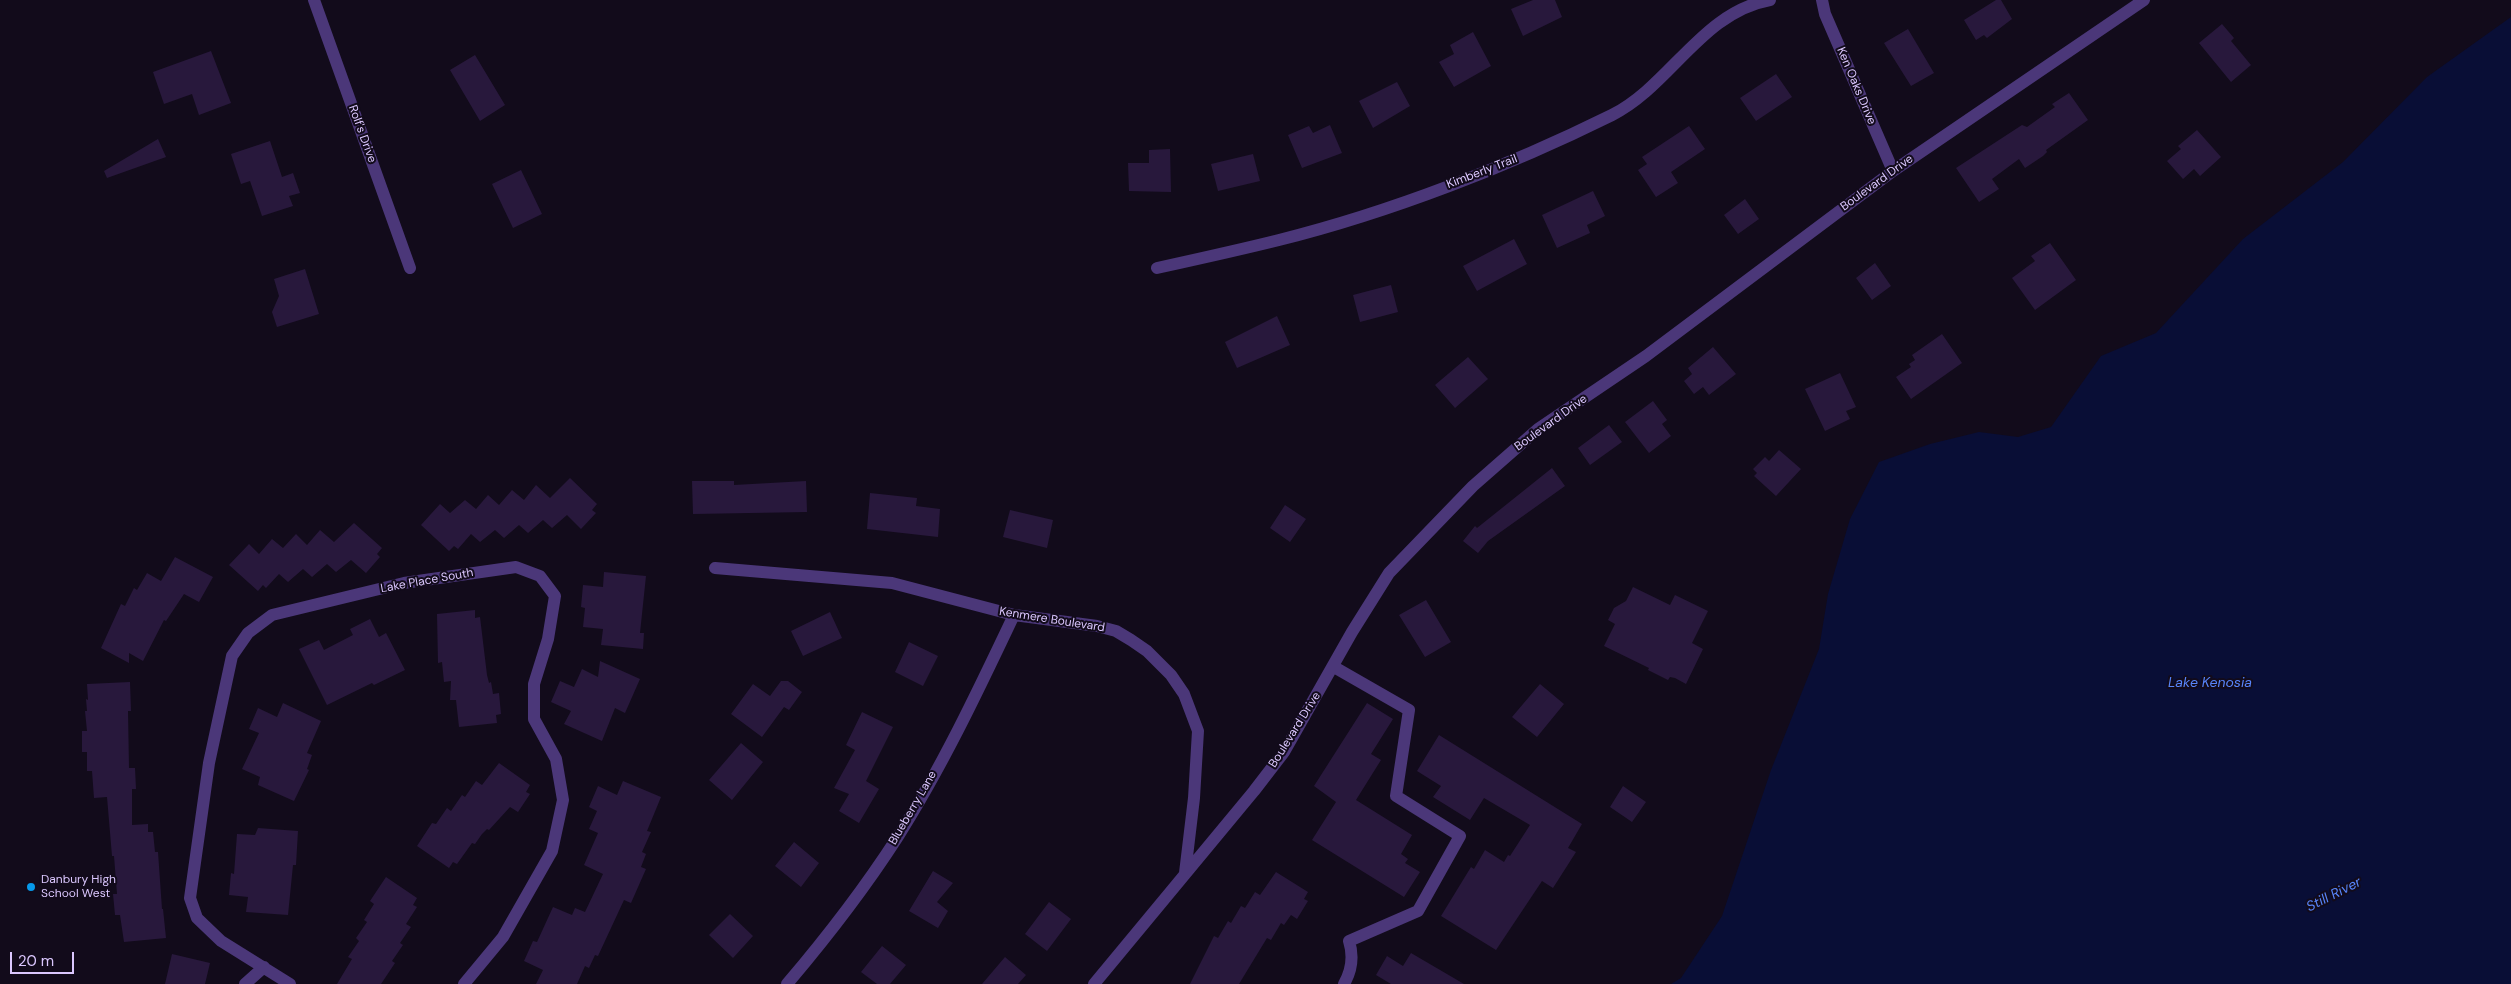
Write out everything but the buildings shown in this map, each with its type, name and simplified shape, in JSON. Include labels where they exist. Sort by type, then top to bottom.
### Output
[{"type":"street","name":"Rolf's Drive","points":[[314,0],[410,268]]},
{"type":"street","name":"Kimberly Trail","points":[[1157,268],[1290,237],[1380,210],[1511,162],[1615,114],[1647,89],[1710,30],[1744,10],[1770,0]]},
{"type":"street","name":"Ken Oaks Drive","points":[[1822,0],[1826,14],[1893,171]]},
{"type":"street","name":"Boulevard Drive","points":[[1094,984],[1254,791],[1284,752],[1334,667],[1352,632],[1389,573],[1450,507],[1538,430],[1646,356],[1893,171],[2144,0]]},
{"type":"street","name":"Lake Place South","points":[[290,984],[221,941],[197,918],[190,898],[209,763],[232,656],[248,633],[272,615],[404,583],[516,567],[540,576],[555,596],[548,639],[534,684],[534,720],[556,759],[564,800],[552,850],[503,937],[464,984]]},
{"type":"street","name":"Kenmere Boulevard","points":[[715,568],[892,583],[1014,616],[1073,622],[1116,631],[1147,651],[1162,664],[1184,694],[1198,731],[1198,753],[1185,873]]},
{"type":"street","name":"Blueberry Lane","points":[[788,984],[830,932],[898,836],[969,710],[1014,616]]},
{"type":"street","points":[[1334,667],[1409,710],[1396,796],[1460,836],[1418,911],[1349,941],[1353,959],[1344,984]]},
{"type":"street","points":[[245,984],[264,967]]},
{"type":"water","name":"Lake Kenosia","points":[[2511,17],[2511,984],[1671,984],[1681,978],[1722,916],[1771,770],[1819,649],[1828,594],[1850,519],[1879,462],[1930,444],[1979,432],[2018,437],[2051,427],[2101,356],[2156,333],[2243,239],[2343,162],[2427,77]]},
{"type":"place","name":"Danbury High School West","points":[[31,887]]},
{"type":"water label","name":"Still River","points":[[2334,895]]}]
